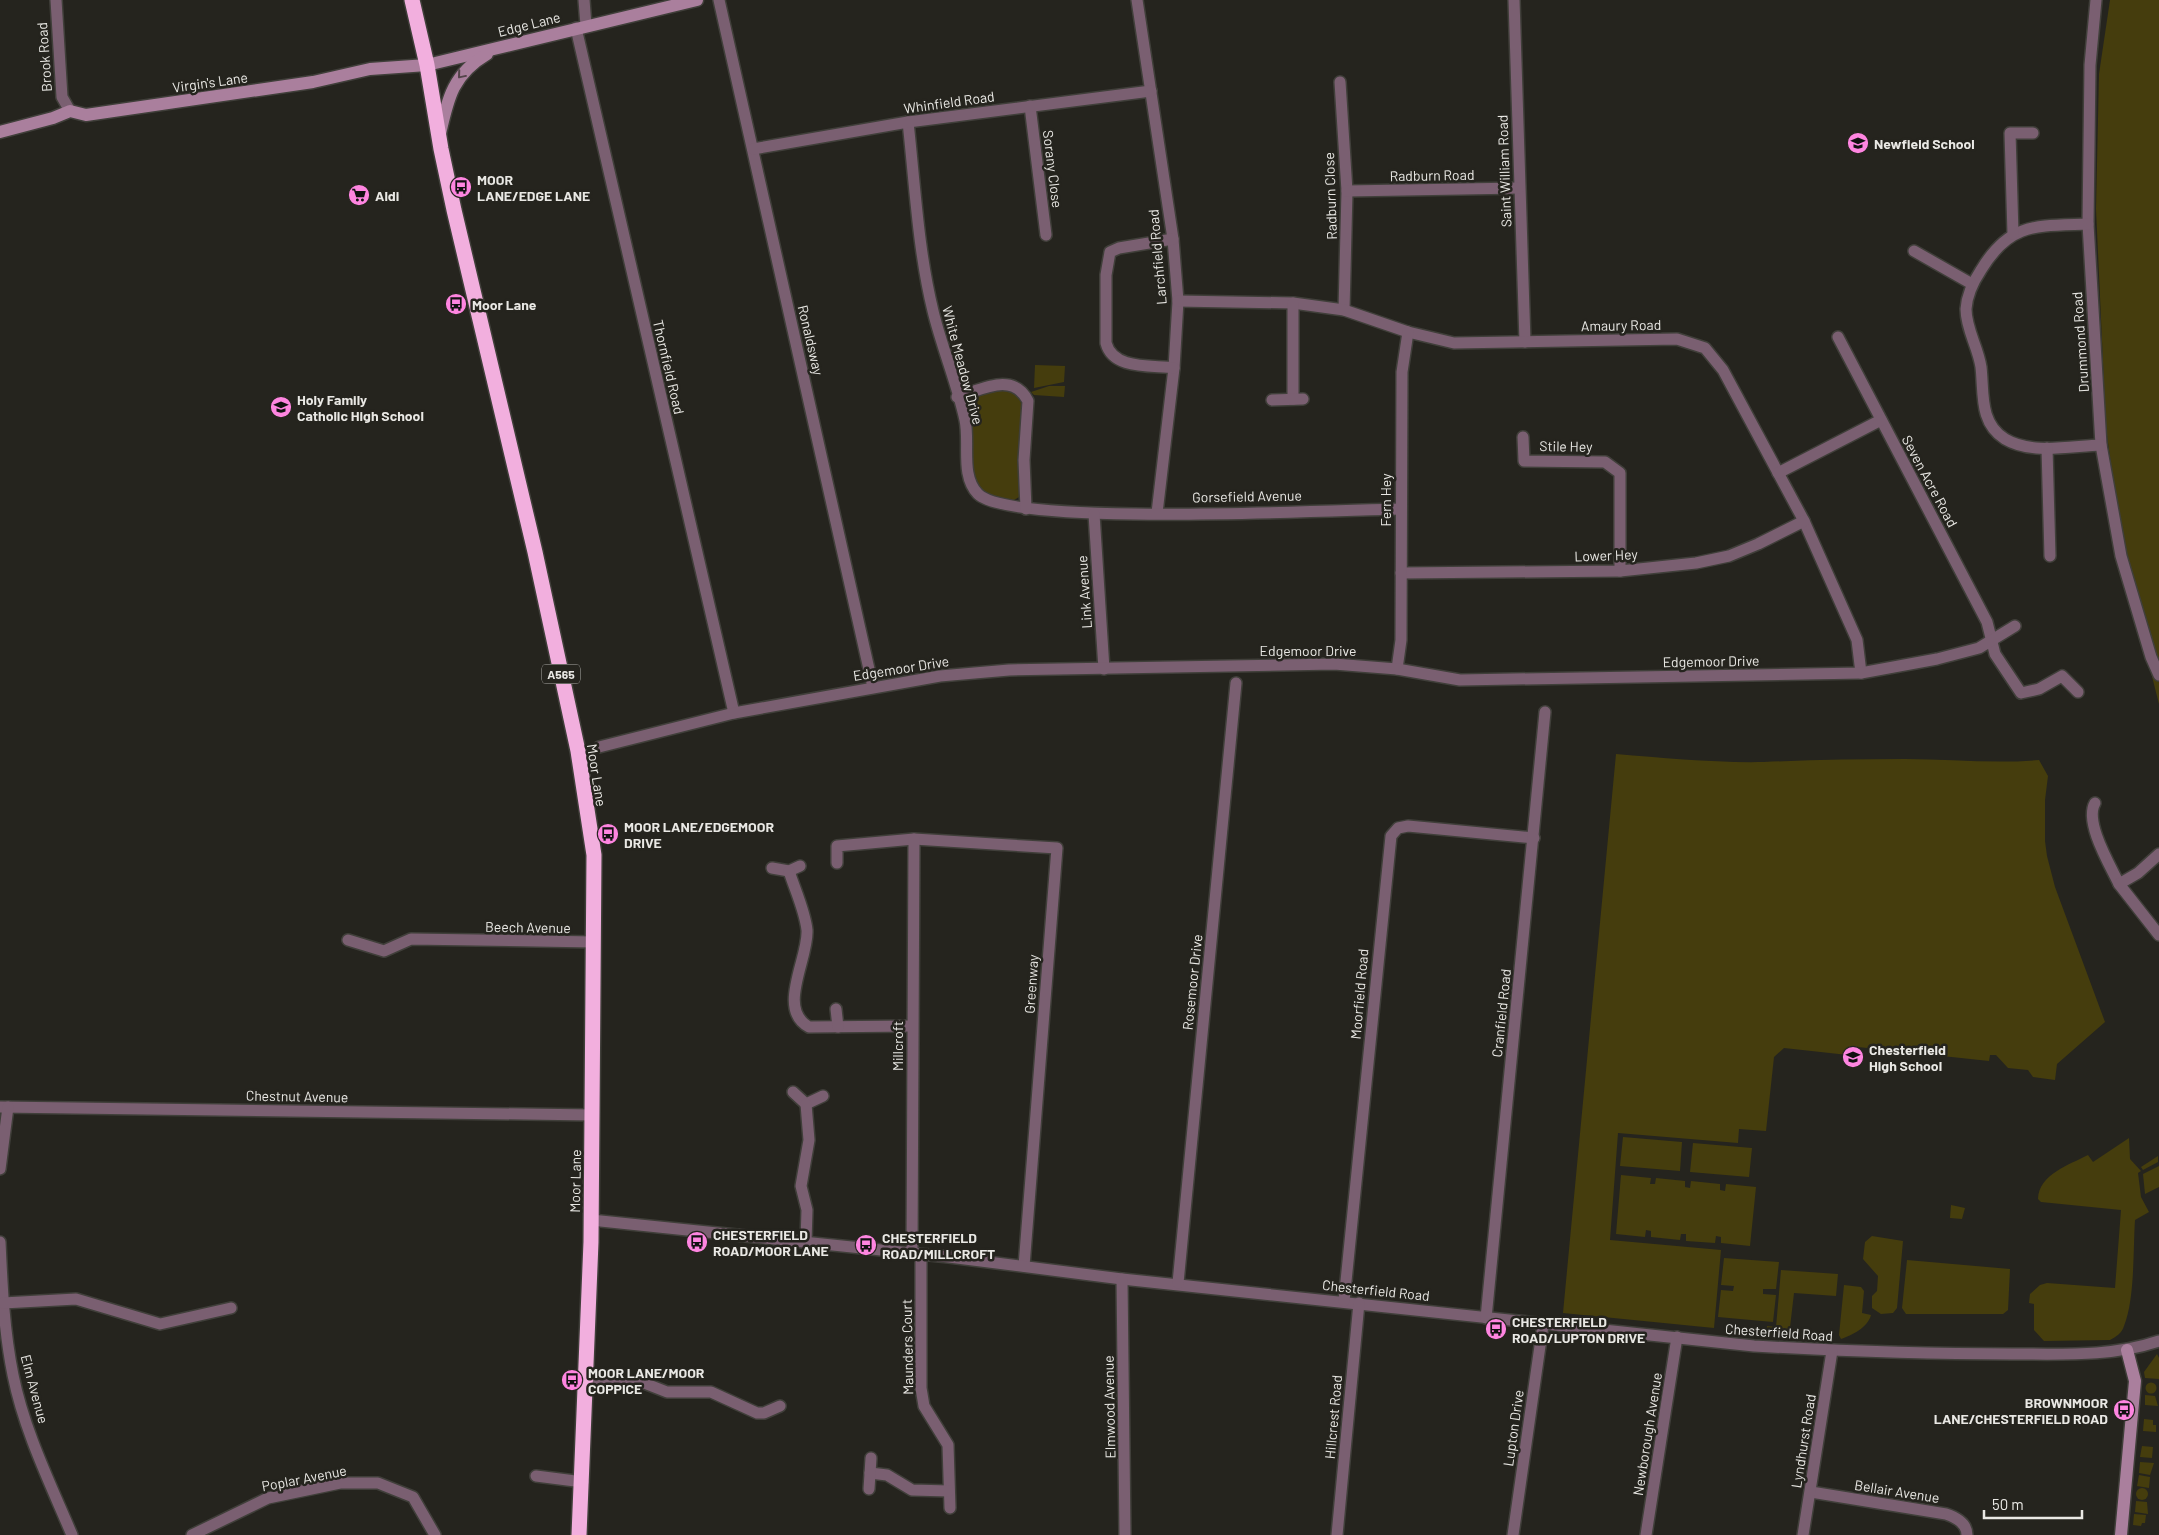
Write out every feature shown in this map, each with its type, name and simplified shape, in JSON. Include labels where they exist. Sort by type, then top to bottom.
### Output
[{"type":"highway","name":"A565","points":[[412,0],[428,65]]},
{"type":"highway","name":"Moor Lane","points":[[428,65],[439,138],[454,210],[535,552],[578,751],[594,856],[591,1220],[587,1379],[579,1535]]},
{"type":"street","name":"Brook Road","points":[[56,0],[62,97],[70,111]]},
{"type":"street","name":"Thornfield Road","points":[[584,0],[581,27],[734,713]]},
{"type":"street","name":"Edge Lane","points":[[428,65],[697,0]]},
{"type":"street","name":"Ronaldsway","points":[[719,0],[873,687]]},
{"type":"street","name":"Larchfield Road","points":[[1137,0],[1173,239],[1178,300],[1174,368],[1157,513]]},
{"type":"street","name":"Saint William Road","points":[[1514,0],[1525,342]]},
{"type":"street","name":"Drummond Road","points":[[2096,0],[2090,65],[2088,224],[2101,445],[2121,556],[2151,657],[2159,675]]},
{"type":"street","points":[[439,138],[449,97],[459,78],[475,61],[500,47]]},
{"type":"street","name":"Virgin's Lane","points":[[0,132],[53,118],[70,111],[86,115],[313,82],[370,70],[428,65]]},
{"type":"street","name":"Radburn Close","points":[[1340,82],[1347,191],[1344,310]]},
{"type":"street","name":"Whinfield Road","points":[[753,149],[908,122],[1151,91]]},
{"type":"street","name":"Sorany Close","points":[[1030,106],[1046,235]]},
{"type":"street","name":"White Meadow Drive","points":[[908,122],[933,310],[965,420],[967,468],[973,489],[990,502],[1026,509],[1094,514]]},
{"type":"street","points":[[2013,234],[2010,133],[2034,133]]},
{"type":"street","name":"Radburn Road","points":[[1347,191],[1519,188]]},
{"type":"street","points":[[2088,224],[2030,229],[2013,234],[1992,252],[1972,284],[1966,308],[1968,324],[1979,356],[1986,416],[1992,428],[2014,444],[2028,448],[2101,445]]},
{"type":"street","points":[[1173,239],[1120,248],[1110,252],[1106,262],[1106,343],[1109,352],[1115,359],[1123,362],[1174,368]]},
{"type":"street","points":[[1914,251],[1972,284]]},
{"type":"street","name":"Amaury Road","points":[[1178,300],[1292,304],[1344,310],[1408,332],[1454,344],[1677,339],[1705,348],[1723,370],[1804,521],[1857,640],[1861,673]]},
{"type":"street","points":[[1272,400],[1298,399],[1292,304]]},
{"type":"street","name":"Fern Hey","points":[[1397,669],[1401,640],[1402,372],[1408,332]]},
{"type":"street","name":"Seven Acre Road","points":[[1838,337],[1987,622],[1995,654],[2021,693],[2039,689],[2062,676],[2078,692]]},
{"type":"street","points":[[957,397],[1002,383],[1012,385],[1025,396],[1028,401],[1024,460],[1026,509]]},
{"type":"street","points":[[1778,473],[1881,420]]},
{"type":"street","name":"Stile Hey","points":[[1523,437],[1524,461],[1604,462],[1620,473],[1620,571]]},
{"type":"street","points":[[2047,448],[2050,556]]},
{"type":"street","name":"Gorsefield Avenue","points":[[1094,514],[1400,509]]},
{"type":"street","name":"Link Avenue","points":[[1094,514],[1104,668]]},
{"type":"street","name":"Lower Hey","points":[[1401,572],[1620,571],[1696,563],[1729,556],[1804,521]]},
{"type":"street","name":"Edgemoor Drive","points":[[598,747],[734,713],[940,676],[999,671],[1334,664],[1397,669],[1460,680],[1861,673],[1937,660],[1979,648],[2015,626]]},
{"type":"street","name":"Rosemoor Drive","points":[[1178,1284],[1236,683]]},
{"type":"street","name":"Cranfield Road","points":[[1486,1318],[1534,838],[1544,712]]},
{"type":"street","points":[[2095,803],[2092,808],[2092,822],[2119,884],[2159,935]]},
{"type":"street","name":"Moorfield Road","points":[[1344,1301],[1390,836],[1398,828],[1408,826],[1534,838]]},
{"type":"street","points":[[838,863],[837,846],[914,839]]},
{"type":"street","name":"Millcroft","points":[[914,839],[912,1026],[917,1254]]},
{"type":"street","name":"Greenway","points":[[914,839],[1057,848],[1024,1266]]},
{"type":"street","points":[[2119,884],[2138,873],[2159,854]]},
{"type":"street","points":[[772,868],[789,871],[800,866]]},
{"type":"street","points":[[789,871],[807,931],[805,949],[796,978],[796,1012],[801,1020],[809,1027],[912,1026]]},
{"type":"street","name":"Beech Avenue","points":[[348,940],[384,951],[412,939],[594,942]]},
{"type":"street","points":[[836,1009],[838,1027]]},
{"type":"street","points":[[793,1092],[806,1104],[809,1140],[801,1186],[807,1210],[806,1242]]},
{"type":"street","points":[[806,1104],[824,1096]]},
{"type":"street","points":[[0,1169],[4,1107]]},
{"type":"street","name":"Chestnut Avenue","points":[[4,1107],[593,1114]]},
{"type":"street","name":"Chesterfield Road","points":[[591,1220],[917,1254],[1122,1279],[1344,1301],[1543,1325],[1754,1346],[1832,1351],[2024,1354],[2127,1350],[2159,1341]]},
{"type":"street","name":"Elm Avenue","points":[[0,1242],[3,1303],[13,1375],[35,1447],[72,1535]]},
{"type":"street","name":"Maunders Court","points":[[917,1254],[920,1388],[924,1406],[948,1445],[950,1508]]},
{"type":"street","name":"Elmwood Avenue","points":[[1122,1279],[1125,1535]]},
{"type":"street","points":[[3,1303],[76,1299],[160,1324],[231,1308]]},
{"type":"street","name":"Hillcrest Road","points":[[1337,1535],[1359,1303]]},
{"type":"street","name":"Lupton Drive","points":[[1513,1535],[1543,1325]]},
{"type":"street","name":"Newborough Avenue","points":[[1646,1535],[1677,1337]]},
{"type":"street","points":[[2121,1535],[2135,1381],[2127,1350]]},
{"type":"street","name":"Lyndhurst Road","points":[[1803,1535],[1832,1351]]},
{"type":"street","points":[[587,1379],[644,1383],[667,1392],[711,1392],[757,1413],[764,1413],[780,1406]]},
{"type":"street","points":[[869,1489],[871,1458]]},
{"type":"street","points":[[870,1473],[887,1475],[912,1490],[949,1492]]},
{"type":"street","points":[[536,1476],[582,1482]]},
{"type":"street","name":"Poplar Avenue","points":[[192,1535],[268,1498],[340,1483],[378,1483],[413,1497],[435,1535]]},
{"type":"street","name":"Bellair Avenue","points":[[1811,1492],[1946,1514],[1962,1523],[1967,1530],[1967,1535]]},
{"type":"shaded area","points":[[2110,0],[2159,0],[2159,704],[2126,574],[2106,428],[2096,209],[2099,74]]},
{"type":"shaded area","points":[[1035,365],[1065,366],[1064,382],[1034,388]]},
{"type":"shaded area","points":[[1049,386],[1065,386],[1064,397],[1034,395],[1031,392]]},
{"type":"shaded area","points":[[999,388],[1014,394],[1023,407],[1021,496],[1012,501],[986,494],[977,485],[972,470],[967,402],[972,397]]},
{"type":"shaded area","points":[[1616,754],[1746,762],[1887,759],[2039,760],[2048,776],[2045,800],[2047,856],[2055,887],[2105,1022],[2057,1064],[2055,1080],[2033,1077],[2028,1070],[2008,1068],[1996,1055],[1990,1055],[1989,1061],[1858,1047],[1857,1056],[1784,1048],[1774,1057],[1766,1131],[1739,1129],[1738,1143],[1618,1133],[1610,1240],[1721,1250],[1714,1328],[1563,1313]]},
{"type":"shaded area","points":[[1623,1137],[1682,1142],[1680,1171],[1620,1166]]},
{"type":"shaded area","points":[[2129,1138],[2130,1159],[2141,1171],[2138,1173],[2141,1197],[2149,1212],[2135,1220],[2132,1289],[2128,1315],[2123,1328],[2110,1340],[2044,1341],[2034,1330],[2034,1304],[2029,1303],[2030,1294],[2040,1285],[2047,1283],[2115,1288],[2121,1210],[2041,1202],[2038,1199],[2040,1190],[2056,1171],[2088,1155],[2093,1162]]},
{"type":"shaded area","points":[[1693,1143],[1752,1148],[1749,1177],[1690,1172]]},
{"type":"shaded area","points":[[2158,1156],[2158,1162],[2143,1170],[2141,1167]]},
{"type":"shaded area","points":[[2159,1166],[2159,1187],[2145,1194],[2143,1174]]},
{"type":"shaded area","points":[[1621,1175],[1651,1178],[1650,1184],[1655,1184],[1656,1178],[1685,1181],[1685,1187],[1690,1188],[1691,1181],[1720,1184],[1720,1190],[1725,1191],[1726,1184],[1756,1187],[1750,1246],[1721,1243],[1721,1237],[1716,1236],[1715,1243],[1686,1241],[1686,1234],[1681,1234],[1680,1240],[1651,1237],[1651,1231],[1646,1230],[1645,1237],[1616,1234]]},
{"type":"shaded area","points":[[1951,1205],[1965,1208],[1962,1219],[1950,1218]]},
{"type":"shaded area","points":[[1872,1236],[1903,1241],[1897,1308],[1893,1313],[1881,1314],[1872,1308],[1872,1296],[1877,1291],[1878,1276],[1863,1259],[1865,1242]]},
{"type":"shaded area","points":[[1724,1258],[1779,1262],[1776,1289],[1763,1289],[1763,1294],[1776,1295],[1773,1322],[1718,1317],[1721,1290],[1733,1291],[1734,1286],[1721,1285]]},
{"type":"shaded area","points":[[1907,1260],[2010,1269],[2008,1310],[2003,1314],[1906,1314],[1902,1308]]},
{"type":"shaded area","points":[[1781,1270],[1838,1274],[1836,1296],[1794,1293],[1789,1336],[1768,1334],[1767,1326],[1776,1327]]},
{"type":"shaded area","points":[[1844,1285],[1861,1287],[1864,1291],[1862,1313],[1871,1315],[1867,1323],[1859,1330],[1841,1339],[1839,1335]]},
{"type":"shaded area","points":[[2157,1354],[2159,1358],[2159,1379],[2145,1378],[2144,1372]]},
{"type":"shaded area","points":[[2151,1382],[2157,1388],[2151,1394],[2145,1388]]},
{"type":"shaded area","points":[[2145,1395],[2155,1396],[2158,1406],[2145,1405]]},
{"type":"shaded area","points":[[2144,1419],[2153,1420],[2153,1425],[2156,1425],[2156,1432],[2143,1431]]},
{"type":"shaded area","points":[[2142,1446],[2153,1447],[2152,1458],[2140,1457]]},
{"type":"shaded area","points":[[2140,1462],[2154,1463],[2150,1475],[2139,1473]]},
{"type":"shaded area","points":[[2139,1475],[2150,1477],[2149,1488],[2137,1486]]},
{"type":"shaded area","points":[[2140,1488],[2144,1488],[2148,1494],[2144,1500],[2140,1500],[2136,1496],[2136,1492]]},
{"type":"shaded area","points":[[2136,1501],[2147,1502],[2148,1514],[2135,1512]]},
{"type":"shaded area","points":[[2134,1514],[2146,1515],[2145,1523],[2142,1523],[2141,1526],[2133,1525]]},
{"type":"place","name":"Newfield School","points":[[1858,143]]},
{"type":"place","name":"MOOR LANE/EDGE LANE","points":[[461,187]]},
{"type":"place","name":"Aldi","points":[[359,195]]},
{"type":"place","name":"Moor Lane","points":[[456,304]]},
{"type":"place","name":"Holy Family Catholic High School","points":[[281,407]]},
{"type":"place","name":"MOOR LANE/EDGEMOOR DRIVE","points":[[608,834]]},
{"type":"place","name":"Chesterfield High School","points":[[1853,1057]]},
{"type":"place","name":"CHESTERFIELD ROAD/MOOR LANE","points":[[697,1242]]},
{"type":"place","name":"CHESTERFIELD ROAD/MILLCROFT","points":[[866,1245]]},
{"type":"place","name":"CHESTERFIELD ROAD/LUPTON DRIVE","points":[[1496,1329]]},
{"type":"place","name":"MOOR LANE/MOOR COPPICE","points":[[572,1380]]},
{"type":"place","name":"BROWNMOOR LANE/CHESTERFIELD ROAD","points":[[2124,1410]]}]
